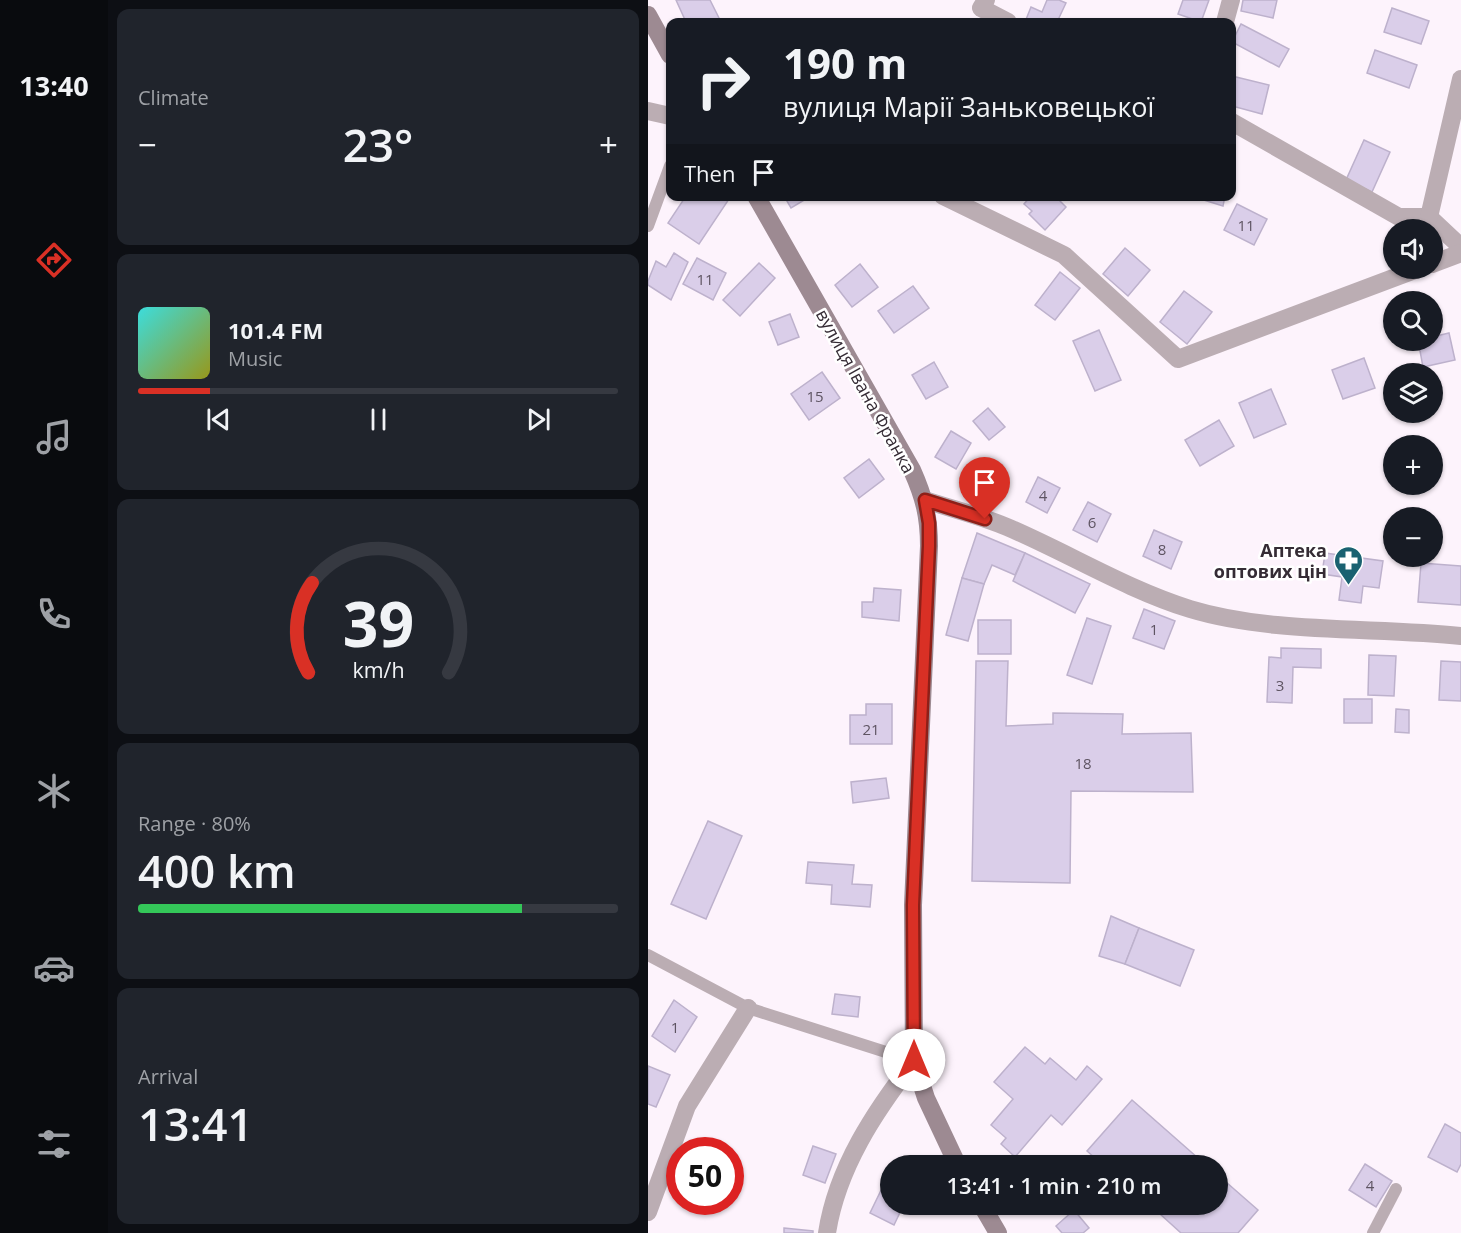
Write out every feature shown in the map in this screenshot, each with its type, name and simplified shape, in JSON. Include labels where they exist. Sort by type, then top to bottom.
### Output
[{"type":"main road","points":[[648,15],[666,48]]},
{"type":"main road","name":"вулиця Івана Франка","points":[[759,201],[906,460],[925,500],[929,523],[929,546],[913,905],[914,1060],[926,1098],[953,1155]]},
{"type":"main road","points":[[987,1215],[998,1233]]},
{"type":"street","points":[[1226,18],[1231,0]]},
{"type":"street","points":[[983,4],[1002,18]]},
{"type":"street","points":[[1429,217],[1461,79]]},
{"type":"street","points":[[648,111],[666,116]]},
{"type":"street","points":[[1236,124],[1399,218],[1429,217],[1461,247]]},
{"type":"street","points":[[953,201],[1064,255],[1178,359],[1391,279]]},
{"type":"street","points":[[1443,260],[1461,253]]},
{"type":"street","points":[[925,500],[1005,526],[1143,590],[1190,609],[1240,620],[1294,626],[1415,631],[1461,636]]},
{"type":"street","points":[[648,1212],[687,1106],[748,1008]]},
{"type":"street","points":[[827,1233],[842,1177],[866,1128],[914,1060]]},
{"type":"lane","points":[[648,226],[666,177]]},
{"type":"lane","points":[[648,955],[748,1008],[914,1060]]},
{"type":"lane","points":[[1373,1233],[1396,1189]]},
{"type":"building","points":[[676,0],[710,0],[719,18],[684,18]]},
{"type":"building","points":[[1047,0],[1059,0],[1066,3],[1059,18],[1027,18],[1031,7],[1042,12]]},
{"type":"building","points":[[1183,0],[1209,0],[1202,18],[1190,18],[1178,14]]},
{"type":"building","points":[[1243,0],[1277,0],[1273,18],[1241,11]]},
{"type":"building","points":[[1392,8],[1429,21],[1421,44],[1384,32]]},
{"type":"building","points":[[1241,24],[1289,49],[1279,67],[1236,44],[1236,34]]},
{"type":"building","points":[[1375,50],[1417,65],[1409,88],[1367,73]]},
{"type":"building","points":[[1236,77],[1269,85],[1262,114],[1236,107]]},
{"type":"building","points":[[1364,140],[1390,152],[1372,192],[1346,180]]},
{"type":"building","points":[[683,201],[728,201],[699,244],[668,223]]},
{"type":"building","points":[[787,201],[803,201],[791,208]]},
{"type":"building","points":[[1027,201],[1060,201],[1066,207],[1045,230],[1029,214],[1032,211],[1024,204]]},
{"type":"building","points":[[1207,201],[1224,201],[1223,206]]},
{"type":"building","points":[[1237,204],[1267,219],[1254,245],[1224,230]]},
{"type":"building","points":[[1125,248],[1150,270],[1128,296],[1103,274]]},
{"type":"building","points":[[674,253],[688,262],[671,300],[648,285],[648,281],[656,261],[666,267]]},
{"type":"building","points":[[697,258],[726,273],[713,300],[683,284]]},
{"type":"building","points":[[759,263],[775,278],[740,316],[723,300]]},
{"type":"building","points":[[860,264],[878,287],[852,307],[835,285]]},
{"type":"building","points":[[1060,272],[1080,288],[1055,320],[1035,305]]},
{"type":"building","points":[[913,286],[929,308],[894,333],[878,311]]},
{"type":"building","points":[[1184,291],[1212,312],[1187,344],[1160,322]]},
{"type":"building","points":[[790,314],[799,337],[778,345],[769,322]]},
{"type":"building","points":[[1099,330],[1121,380],[1095,391],[1073,341]]},
{"type":"building","points":[[1449,333],[1455,360],[1422,363],[1420,351],[1443,351],[1443,334]]},
{"type":"building","points":[[1364,358],[1375,388],[1343,399],[1332,370]]},
{"type":"building","points":[[934,362],[948,387],[926,399],[912,375]]},
{"type":"building","points":[[822,372],[840,398],[809,420],[791,394]]},
{"type":"building","points":[[1271,389],[1286,424],[1254,438],[1239,403]]},
{"type":"building","points":[[988,408],[1005,427],[989,440],[973,421]]},
{"type":"building","points":[[1219,420],[1234,446],[1200,466],[1185,440]]},
{"type":"building","points":[[951,431],[971,443],[956,469],[935,457]]},
{"type":"building","points":[[869,459],[884,479],[859,498],[844,478]]},
{"type":"building","points":[[1038,477],[1060,488],[1047,513],[1026,502]]},
{"type":"building","points":[[1088,502],[1111,514],[1097,542],[1073,530]]},
{"type":"building","points":[[1154,530],[1182,542],[1171,569],[1143,556]]},
{"type":"building","points":[[977,533],[1025,553],[1015,575],[992,565],[984,584],[962,578]]},
{"type":"building","points":[[1025,553],[1090,584],[1075,613],[1013,581]]},
{"type":"building","points":[[1325,553],[1383,561],[1379,588],[1363,586],[1361,603],[1339,600],[1342,577],[1322,574]]},
{"type":"building","points":[[1461,566],[1461,605],[1418,602],[1421,567]]},
{"type":"building","points":[[962,578],[984,584],[968,641],[946,635]]},
{"type":"building","points":[[874,588],[901,590],[899,621],[862,617],[862,602],[873,602]]},
{"type":"building","points":[[1144,609],[1175,621],[1164,649],[1133,638]]},
{"type":"building","points":[[1087,618],[1111,626],[1092,684],[1067,675]]},
{"type":"building","points":[[978,620],[1011,620],[1011,654],[978,654]]},
{"type":"building","points":[[1281,648],[1321,649],[1321,668],[1293,667],[1292,703],[1267,702],[1269,657],[1281,658]]},
{"type":"building","points":[[1369,655],[1396,656],[1394,696],[1368,695]]},
{"type":"building","points":[[976,661],[1008,661],[1006,726],[1053,724],[1053,713],[1123,714],[1122,734],[1191,733],[1193,792],[1071,791],[1070,883],[972,881]]},
{"type":"building","points":[[1441,661],[1461,662],[1461,701],[1439,700]]},
{"type":"building","points":[[1344,699],[1372,699],[1372,723],[1344,723]]},
{"type":"building","points":[[866,704],[892,704],[892,744],[850,744],[850,715],[866,715]]},
{"type":"building","points":[[1396,709],[1409,710],[1409,733],[1395,732]]},
{"type":"building","points":[[886,778],[889,798],[853,803],[851,782]]},
{"type":"building","points":[[708,821],[742,836],[706,919],[671,904]]},
{"type":"building","points":[[808,862],[854,865],[852,884],[872,885],[870,907],[831,904],[832,885],[806,883]]},
{"type":"building","points":[[1111,916],[1139,928],[1125,964],[1099,956]]},
{"type":"building","points":[[1139,928],[1194,950],[1180,986],[1125,964]]},
{"type":"building","points":[[835,994],[860,997],[858,1017],[832,1014]]},
{"type":"building","points":[[674,1000],[697,1017],[675,1052],[652,1036]]},
{"type":"building","points":[[1025,1047],[1045,1064],[1050,1058],[1076,1080],[1087,1066],[1102,1079],[1062,1125],[1051,1115],[1017,1155],[1013,1155],[1001,1144],[1006,1138],[991,1125],[1013,1099],[994,1082]]},
{"type":"building","points":[[648,1066],[670,1075],[656,1107],[648,1104]]},
{"type":"building","points":[[1132,1100],[1194,1155],[1092,1155],[1087,1151]]},
{"type":"building","points":[[1445,1124],[1461,1133],[1461,1164],[1457,1172],[1428,1157]]},
{"type":"building","points":[[813,1146],[836,1154],[825,1183],[803,1175]]},
{"type":"building","points":[[1365,1164],[1392,1181],[1376,1207],[1349,1190]]},
{"type":"building","points":[[1228,1184],[1258,1210],[1238,1233],[1181,1233],[1161,1215],[1228,1215]]},
{"type":"building","points":[[880,1192],[880,1215],[899,1215],[894,1225],[870,1213]]},
{"type":"building","points":[[1068,1215],[1078,1215],[1089,1228],[1083,1233],[1062,1233],[1056,1226]]},
{"type":"building","points":[[784,1228],[813,1231],[813,1233],[784,1233]]},
{"type":"place","name":"Аптека оптових цін","points":[[1348,586]]},
{"type":"route","points":[[914,1060],[913,905],[929,546],[929,523],[925,500],[985,519]]}]
